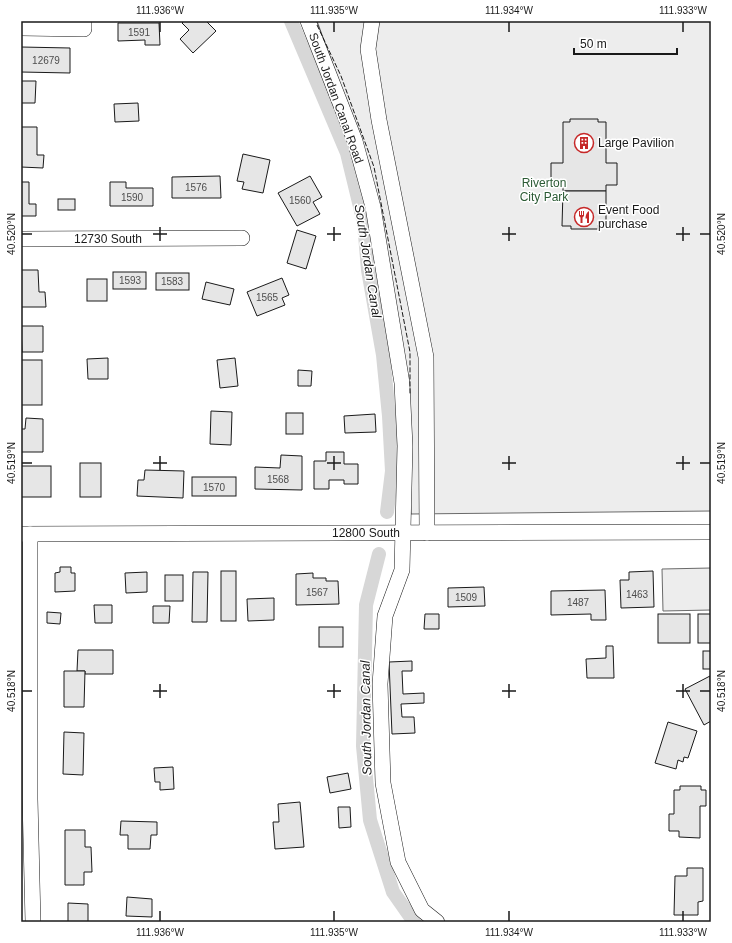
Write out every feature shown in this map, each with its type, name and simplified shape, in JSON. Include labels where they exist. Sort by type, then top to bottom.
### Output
[{"type":"street","points":[[21,28],[84,28],[84,21]]},
{"type":"street","name":"South Jordan Canal Road","points":[[308,21],[354,141],[373,207],[402,383],[405,446],[402,570],[385,616],[380,684],[383,783],[398,862],[422,910],[437,922]]},
{"type":"street","points":[[372,21],[368,49],[379,120],[426,357],[427,532]]},
{"type":"street","name":"12730 South","points":[[21,239],[242,238]]},
{"type":"street","name":"12800 South","points":[[26,534],[711,532]]},
{"type":"street","points":[[26,534],[30,828],[33,922]]},
{"type":"shaded area","name":"Riverton City Park","points":[[317,21],[711,21],[711,511],[411,514],[403,350],[370,166]]},
{"type":"shaded area","points":[[711,568],[711,610],[663,611],[662,569]]},
{"type":"building","points":[[184,21],[206,21],[216,31],[193,53],[180,39],[189,30],[182,23]]},
{"type":"building","points":[[118,23],[159,23],[160,45],[145,45],[145,40],[118,41]]},
{"type":"building","points":[[21,47],[70,48],[70,73],[21,72]]},
{"type":"building","points":[[21,81],[36,81],[35,103],[21,103]]},
{"type":"building","points":[[138,103],[139,121],[115,122],[114,104]]},
{"type":"building","name":"Large Pavilion","points":[[570,119],[598,119],[598,122],[606,122],[606,163],[617,163],[617,185],[606,185],[606,191],[563,191],[563,184],[551,184],[551,163],[563,163],[563,122],[570,122]]},
{"type":"building","points":[[21,127],[37,127],[37,155],[44,155],[43,168],[21,167]]},
{"type":"building","points":[[243,154],[270,160],[263,193],[242,189],[244,182],[237,181]]},
{"type":"building","points":[[220,176],[221,198],[172,198],[172,177]]},
{"type":"building","points":[[310,176],[322,197],[313,202],[320,214],[297,226],[278,193]]},
{"type":"building","points":[[21,182],[29,182],[29,204],[36,204],[36,216],[21,216]]},
{"type":"building","points":[[110,182],[126,182],[126,188],[153,188],[153,206],[110,206]]},
{"type":"building","name":"Event Food purchase","points":[[563,191],[606,191],[606,225],[598,225],[598,229],[571,229],[571,226],[562,226]]},
{"type":"building","points":[[58,199],[75,199],[75,210],[58,210]]},
{"type":"building","points":[[297,230],[316,236],[306,269],[287,263]]},
{"type":"building","points":[[21,270],[38,270],[39,292],[45,292],[46,307],[21,307]]},
{"type":"building","points":[[113,272],[146,272],[146,289],[113,289]]},
{"type":"building","points":[[156,273],[189,273],[189,290],[156,290]]},
{"type":"building","points":[[282,278],[289,295],[282,298],[285,305],[257,316],[247,292]]},
{"type":"building","points":[[87,279],[107,279],[107,301],[87,301]]},
{"type":"building","points":[[206,282],[234,289],[230,305],[202,299]]},
{"type":"building","points":[[21,326],[43,326],[43,352],[22,352]]},
{"type":"building","points":[[108,358],[108,379],[88,379],[87,359]]},
{"type":"building","points":[[235,358],[238,386],[220,388],[217,360]]},
{"type":"building","points":[[21,360],[42,360],[42,405],[21,405]]},
{"type":"building","points":[[298,370],[312,371],[311,386],[298,386]]},
{"type":"building","points":[[211,411],[232,412],[231,445],[210,444]]},
{"type":"building","points":[[286,413],[303,413],[303,434],[286,434]]},
{"type":"building","points":[[375,414],[376,432],[345,433],[344,416]]},
{"type":"building","points":[[26,418],[43,419],[43,452],[21,452],[21,429],[25,429]]},
{"type":"building","points":[[326,452],[344,452],[344,464],[358,464],[358,484],[344,484],[344,480],[329,480],[329,489],[314,489],[314,461],[326,461]]},
{"type":"building","points":[[281,455],[302,456],[302,490],[255,489],[255,467],[280,468]]},
{"type":"building","points":[[80,463],[101,463],[101,497],[80,497]]},
{"type":"building","points":[[21,466],[51,466],[51,497],[21,497]]},
{"type":"building","points":[[145,470],[184,471],[183,498],[137,496],[138,480],[144,480]]},
{"type":"building","points":[[192,477],[236,477],[236,496],[192,496]]},
{"type":"building","points":[[60,567],[71,567],[71,573],[75,573],[75,591],[55,592],[55,573],[60,572]]},
{"type":"building","points":[[221,571],[236,571],[236,621],[221,621]]},
{"type":"building","points":[[653,571],[654,607],[621,608],[620,580],[629,580],[629,572]]},
{"type":"building","points":[[147,572],[147,592],[126,593],[125,573]]},
{"type":"building","points":[[193,572],[208,572],[207,622],[192,622]]},
{"type":"building","points":[[313,573],[313,578],[326,578],[326,581],[338,581],[339,604],[296,605],[296,574]]},
{"type":"building","points":[[165,575],[183,575],[183,601],[165,601]]},
{"type":"building","points":[[484,587],[485,606],[448,607],[448,588]]},
{"type":"building","points":[[605,590],[606,620],[591,620],[591,614],[551,615],[551,591]]},
{"type":"building","points":[[274,598],[274,620],[248,621],[247,599]]},
{"type":"building","points":[[94,605],[112,605],[112,623],[95,623]]},
{"type":"building","points":[[153,606],[170,606],[169,623],[153,623]]},
{"type":"building","points":[[47,612],[61,613],[60,624],[47,623]]},
{"type":"building","points":[[425,614],[439,614],[439,629],[424,629]]},
{"type":"building","points":[[658,614],[690,614],[690,643],[658,643]]},
{"type":"building","points":[[698,614],[711,614],[711,643],[698,643]]},
{"type":"building","points":[[319,627],[343,627],[343,647],[319,647]]},
{"type":"building","points":[[606,646],[613,646],[614,678],[587,678],[586,659],[606,658]]},
{"type":"building","points":[[78,650],[113,650],[113,674],[85,674],[85,671],[77,671]]},
{"type":"building","points":[[703,651],[711,651],[711,669],[703,669]]},
{"type":"building","points":[[412,661],[412,671],[402,671],[403,694],[424,693],[424,703],[401,704],[402,717],[414,717],[415,733],[392,734],[389,662]]},
{"type":"building","points":[[64,671],[85,671],[84,707],[64,707]]},
{"type":"building","points":[[710,676],[711,721],[704,725],[685,689]]},
{"type":"building","points":[[668,722],[697,731],[688,758],[684,757],[683,762],[678,760],[676,769],[655,763]]},
{"type":"building","points":[[64,732],[84,733],[83,775],[63,774]]},
{"type":"building","points":[[173,767],[174,789],[160,790],[160,782],[155,782],[154,768]]},
{"type":"building","points":[[348,773],[351,789],[330,793],[327,777]]},
{"type":"building","points":[[680,786],[701,786],[701,790],[706,790],[706,806],[700,806],[700,838],[679,837],[679,831],[669,831],[669,814],[674,814],[674,790],[680,790]]},
{"type":"building","points":[[300,802],[304,847],[275,849],[273,822],[279,822],[278,804]]},
{"type":"building","points":[[338,807],[350,807],[351,827],[339,828]]},
{"type":"building","points":[[121,821],[157,822],[157,835],[151,835],[150,849],[128,849],[128,835],[120,835]]},
{"type":"building","points":[[65,830],[85,830],[85,847],[91,847],[92,872],[84,872],[84,885],[65,885]]},
{"type":"building","points":[[687,868],[703,868],[703,901],[698,902],[698,915],[674,915],[675,876],[687,876]]},
{"type":"building","points":[[127,897],[152,899],[152,917],[126,916]]},
{"type":"building","points":[[68,903],[88,904],[88,922],[68,922]]},
{"type":"waterway","name":"South Jordan Canal","points":[[291,21],[347,153],[364,223],[368,270],[383,355],[389,416],[392,471],[387,512]]},
{"type":"waterway","name":"South Jordan Canal","points":[[379,554],[366,605],[363,746],[370,820],[393,892],[414,922]]},
{"type":"fence","points":[[317,25],[341,76],[374,167],[410,352],[410,394]]},
{"type":"place","name":"Large Pavilion","points":[[584,143]]},
{"type":"place","name":"Event Food purchase","points":[[584,217]]}]
